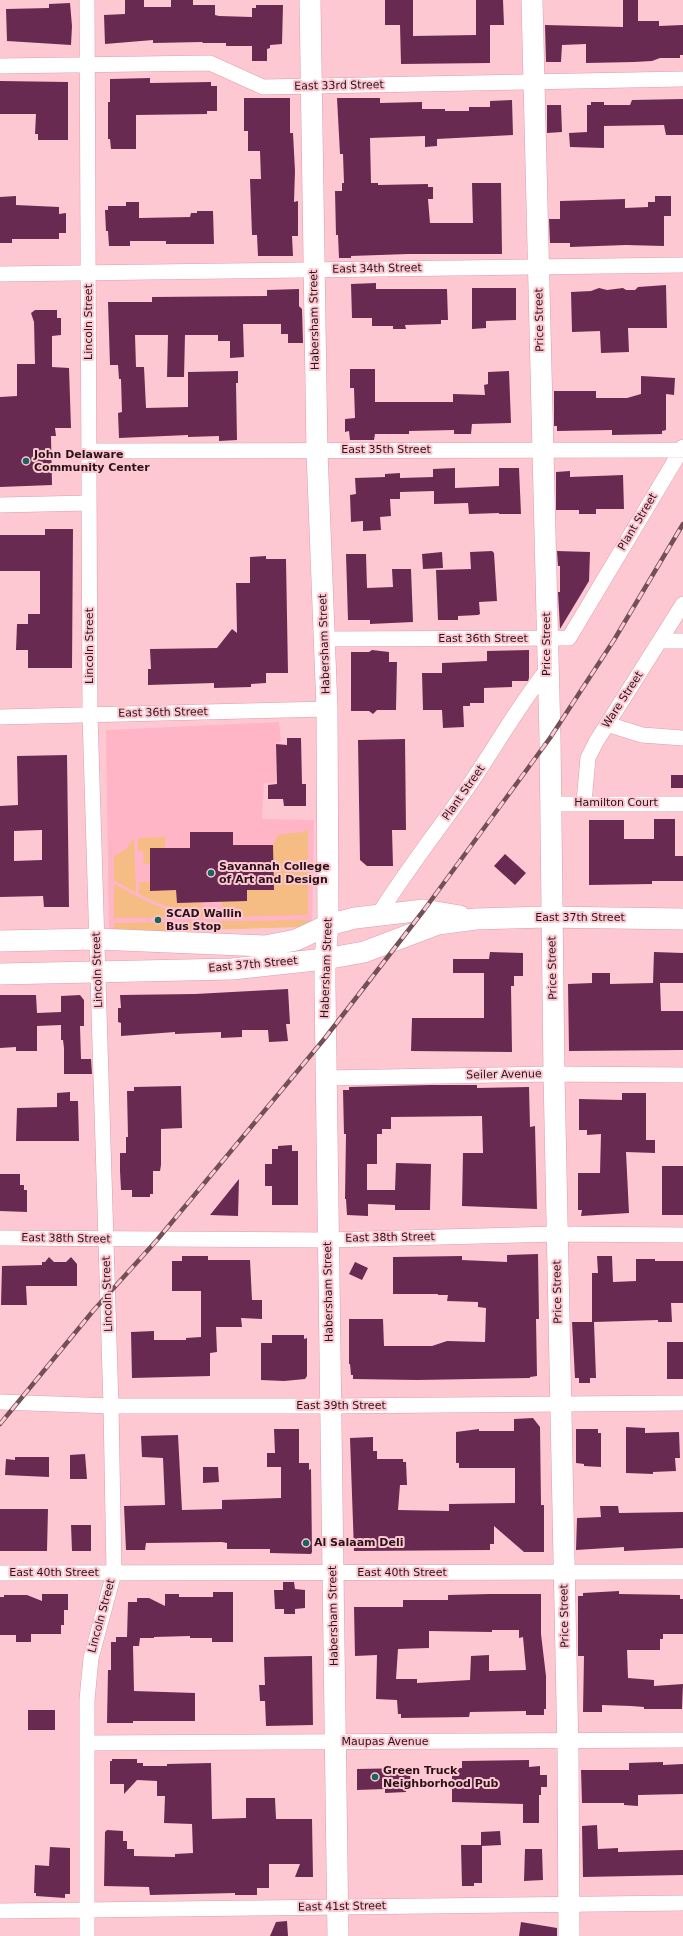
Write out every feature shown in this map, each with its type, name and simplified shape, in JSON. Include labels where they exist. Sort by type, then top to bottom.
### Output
[{"type":"main road","name":"Habersham Street","points":[[310,0],[317,451],[327,709],[328,925],[324,959],[338,1936]]},
{"type":"main road","name":"Price Street","points":[[532,0],[548,639],[547,670],[550,738],[554,1074],[570,1905],[569,1936]]},
{"type":"main road","name":"East 37th Street","points":[[0,941],[97,939],[265,946],[296,940],[328,925],[379,914],[424,910],[476,919]]},
{"type":"main road","name":"East 37th Street","points":[[0,974],[98,970],[232,970],[324,959],[364,952],[438,924],[476,919],[552,917],[683,919]]},
{"type":"street","name":"Lincoln Street","points":[[87,0],[90,715],[111,1406],[114,1573],[91,1658],[86,1700],[87,1936]]},
{"type":"street","name":"East 33rd Street","points":[[0,66],[210,63],[263,87],[312,87],[534,80],[683,79]]},
{"type":"street","name":"East 34th Street","points":[[0,274],[683,265]]},
{"type":"street","name":"East 35th Street","points":[[89,451],[682,449]]},
{"type":"street","name":"Plant Street","points":[[569,638],[682,449]]},
{"type":"street","points":[[0,505],[89,503]]},
{"type":"street","name":"Ware Street","points":[[584,802],[588,758],[596,742],[683,604]]},
{"type":"street","name":"East 36th Street","points":[[325,639],[569,638]]},
{"type":"street","points":[[661,641],[683,641]]},
{"type":"street","name":"Plant Street","points":[[379,914],[394,889],[450,813],[494,749],[525,697],[547,670]]},
{"type":"street","name":"East 36th Street","points":[[0,717],[327,709]]},
{"type":"street","points":[[607,724],[642,735],[683,738]]},
{"type":"street","name":"Hamilton Court","points":[[550,804],[584,802],[683,804]]},
{"type":"street","name":"Seiler Avenue","points":[[326,1078],[554,1074],[683,1075]]},
{"type":"street","name":"East 38th Street","points":[[0,1238],[328,1240],[558,1234],[683,1235]]},
{"type":"street","name":"East 39th Street","points":[[0,1402],[111,1406],[683,1403]]},
{"type":"street","name":"East 40th Street","points":[[0,1573],[683,1572]]},
{"type":"street","name":"Maupas Avenue","points":[[87,1743],[683,1740]]},
{"type":"street","name":"East 41st Street","points":[[0,1911],[683,1903]]},
{"type":"shaded area","name":"Savannah College of Art and Design","points":[[279,722],[281,742],[276,743],[276,782],[264,783],[262,819],[314,820],[312,925],[109,934],[106,730]]},
{"type":"shaded area","points":[[308,830],[308,915],[222,917],[222,901],[247,890],[273,890],[273,845],[278,835]]},
{"type":"shaded area","points":[[165,837],[165,848],[150,848],[150,864],[144,864],[143,851],[138,851],[138,838]]},
{"type":"shaded area","points":[[134,838],[136,893],[114,880],[114,856],[126,849]]},
{"type":"shaded area","points":[[139,882],[150,882],[150,891],[176,890],[177,903],[202,903],[204,907],[178,908],[156,902],[139,894]]},
{"type":"shaded area","points":[[114,884],[146,901],[171,911],[191,912],[204,909],[204,917],[114,918]]},
{"type":"shaded area","points":[[311,920],[299,927],[114,933],[114,923]]},
{"type":"building","points":[[125,0],[144,0],[144,7],[171,7],[171,0],[193,0],[193,5],[215,5],[215,15],[219,16],[252,17],[252,8],[256,8],[256,5],[283,5],[282,44],[270,45],[270,48],[267,49],[267,61],[252,61],[252,46],[226,46],[226,43],[202,42],[153,43],[153,40],[105,44],[104,15],[125,14]]},
{"type":"building","points":[[385,0],[413,0],[413,36],[476,35],[476,0],[503,0],[504,25],[490,25],[490,63],[401,64],[400,25],[385,25]]},
{"type":"building","points":[[623,0],[638,0],[638,21],[659,21],[659,26],[683,25],[683,55],[680,55],[680,58],[660,58],[652,61],[586,63],[586,44],[562,45],[561,62],[546,62],[545,25],[623,27]]},
{"type":"building","points":[[70,3],[72,26],[71,45],[7,41],[6,9],[49,8],[49,4]]},
{"type":"building","points":[[150,78],[150,83],[211,82],[211,86],[217,86],[217,111],[207,111],[207,114],[136,115],[136,149],[111,149],[110,139],[108,139],[108,102],[110,102],[110,79]]},
{"type":"building","points":[[0,81],[68,82],[68,140],[38,140],[38,134],[35,134],[36,114],[0,114]]},
{"type":"building","points":[[244,98],[290,98],[290,133],[293,133],[295,171],[294,202],[298,201],[298,236],[292,236],[293,256],[258,256],[257,235],[252,235],[250,179],[261,179],[260,151],[248,151],[248,131],[244,131]]},
{"type":"building","points":[[337,98],[380,98],[380,103],[422,102],[422,109],[445,109],[445,111],[469,111],[469,107],[490,107],[490,101],[512,100],[513,135],[437,139],[437,146],[425,147],[425,136],[370,138],[371,183],[378,183],[378,185],[428,184],[428,187],[433,187],[433,199],[428,199],[430,223],[473,223],[472,183],[501,183],[502,254],[408,254],[351,256],[351,258],[339,258],[338,235],[336,235],[335,191],[342,191],[342,183],[344,183],[343,154],[340,154]]},
{"type":"building","points":[[683,99],[683,135],[666,135],[664,125],[604,126],[604,148],[570,147],[569,133],[587,132],[587,105],[591,105],[591,102],[604,102],[604,105],[630,105],[632,100]]},
{"type":"building","points":[[547,105],[561,105],[562,132],[547,133]]},
{"type":"building","points":[[16,196],[16,205],[59,207],[59,214],[66,213],[66,233],[59,233],[59,239],[12,239],[12,243],[0,243],[0,197]]},
{"type":"building","points":[[655,196],[671,196],[671,216],[664,216],[664,246],[626,245],[570,247],[570,243],[550,243],[549,219],[560,219],[560,201],[625,199],[625,208],[648,207],[648,202],[655,202]]},
{"type":"building","points":[[126,202],[139,202],[139,218],[190,217],[191,213],[197,213],[197,211],[213,211],[214,244],[166,244],[166,241],[130,241],[130,246],[109,246],[108,231],[106,231],[105,210],[108,210],[108,206],[126,206]]},
{"type":"building","points":[[376,283],[376,289],[447,289],[448,320],[441,320],[441,324],[405,325],[406,329],[393,329],[393,326],[372,326],[372,318],[352,318],[351,284]]},
{"type":"building","points":[[666,285],[667,328],[628,328],[629,352],[601,353],[600,331],[572,332],[571,292],[591,291],[599,288],[607,290],[623,288],[626,290],[635,290],[638,287]]},
{"type":"building","points":[[472,288],[516,288],[516,320],[486,321],[486,328],[472,329]]},
{"type":"building","points":[[299,289],[299,306],[302,309],[303,343],[288,343],[288,334],[281,334],[281,324],[243,324],[244,357],[230,358],[230,341],[218,341],[218,335],[185,335],[184,377],[167,377],[168,335],[135,335],[136,367],[144,367],[146,408],[188,407],[188,372],[238,371],[238,383],[236,383],[237,440],[219,441],[219,436],[188,437],[188,435],[119,438],[118,413],[122,412],[121,379],[119,379],[118,365],[110,365],[108,302],[152,302],[152,297],[267,296],[267,290]]},
{"type":"building","name":"John Delaware Community Center","points":[[35,310],[57,310],[57,318],[61,318],[61,335],[52,336],[52,367],[69,368],[71,428],[55,428],[56,436],[51,436],[52,485],[0,487],[0,397],[17,396],[17,364],[35,364],[34,322],[31,313]]},
{"type":"building","points":[[350,369],[375,369],[375,402],[453,402],[453,394],[485,395],[484,385],[488,384],[488,372],[509,371],[511,423],[472,424],[471,434],[454,434],[454,430],[409,431],[409,434],[375,434],[374,440],[350,440],[349,431],[345,432],[345,419],[355,418],[354,388],[350,388]]},
{"type":"building","points":[[641,376],[675,378],[674,395],[666,394],[666,430],[662,431],[662,434],[612,435],[612,430],[557,431],[557,426],[554,426],[554,391],[596,391],[596,398],[627,398],[641,394]]},
{"type":"building","points":[[455,468],[455,488],[499,486],[499,468],[519,468],[521,514],[469,514],[468,503],[434,504],[434,491],[400,492],[400,499],[390,499],[391,516],[380,517],[381,530],[363,531],[363,521],[351,522],[350,495],[356,494],[355,478],[385,477],[385,474],[400,473],[400,478],[433,477],[433,469]]},
{"type":"building","points":[[570,471],[570,477],[623,475],[624,509],[596,509],[596,514],[579,514],[579,510],[556,510],[556,472]]},
{"type":"building","points":[[45,529],[73,529],[72,668],[28,668],[28,650],[16,650],[17,624],[28,624],[28,614],[40,614],[40,571],[0,571],[0,535],[45,535]]},
{"type":"building","points":[[492,551],[494,553],[497,601],[479,602],[480,614],[478,615],[458,616],[458,620],[438,620],[436,570],[471,569],[470,552]]},
{"type":"building","points":[[557,551],[590,552],[589,581],[560,629],[558,592],[560,592],[560,566],[558,566]]},
{"type":"building","points":[[442,552],[443,568],[423,569],[422,554]]},
{"type":"building","points":[[346,554],[366,554],[367,588],[393,587],[392,569],[411,569],[413,622],[370,624],[370,620],[348,620]]},
{"type":"building","points":[[266,556],[266,559],[286,559],[288,673],[266,673],[266,683],[251,684],[251,687],[214,688],[214,683],[148,685],[148,669],[151,669],[150,649],[217,648],[232,629],[237,633],[236,583],[250,583],[250,557]]},
{"type":"building","points":[[372,650],[389,652],[389,662],[397,662],[396,710],[377,710],[373,714],[369,711],[351,711],[351,652],[369,652]]},
{"type":"building","points":[[529,650],[528,681],[512,681],[512,687],[484,688],[484,703],[470,703],[470,706],[463,706],[464,727],[443,728],[442,710],[423,710],[422,673],[442,673],[442,663],[487,661],[487,651]]},
{"type":"building","points":[[287,738],[301,738],[302,784],[306,784],[306,806],[284,806],[283,799],[268,799],[268,785],[277,784],[276,744],[287,745]]},
{"type":"building","points":[[405,739],[406,830],[392,830],[393,866],[367,866],[360,860],[358,740]]},
{"type":"building","points":[[67,755],[69,907],[44,907],[43,896],[0,897],[0,806],[18,805],[17,756]],"holes":[[[42,830],[42,860],[14,861],[14,831]]]},
{"type":"building","points":[[671,775],[683,775],[683,788],[671,788]]},
{"type":"building","points":[[654,819],[675,819],[675,856],[683,856],[683,881],[652,881],[652,884],[589,885],[589,820],[624,820],[624,839],[654,839]]},
{"type":"building","points":[[190,832],[233,832],[233,845],[273,845],[274,890],[247,890],[247,901],[177,903],[176,890],[150,891],[150,848],[190,848]]},
{"type":"building","points":[[505,854],[526,873],[515,885],[494,866]]},
{"type":"building","points":[[490,952],[523,953],[523,976],[514,976],[514,986],[511,986],[512,1052],[411,1051],[412,1018],[484,1018],[484,973],[453,973],[453,959],[489,959]]},
{"type":"building","points":[[654,952],[683,953],[683,983],[660,983],[661,1011],[683,1011],[683,1050],[569,1051],[568,984],[592,983],[592,973],[610,973],[610,984],[653,983]]},
{"type":"building","points":[[288,989],[290,1024],[286,1024],[288,1041],[269,1042],[268,1030],[242,1030],[242,1037],[221,1038],[221,1032],[175,1034],[175,1032],[121,1036],[121,1023],[118,1022],[118,1008],[121,1008],[120,995],[195,994]]},
{"type":"building","points":[[0,995],[36,995],[37,1013],[61,1012],[61,996],[80,995],[84,1000],[84,1026],[80,1026],[81,1059],[91,1059],[92,1074],[64,1074],[64,1048],[63,1040],[61,1040],[61,1025],[37,1026],[37,1051],[16,1051],[16,1047],[0,1048]]},
{"type":"building","points":[[477,1085],[477,1088],[529,1087],[530,1127],[535,1126],[537,1209],[462,1206],[463,1153],[483,1153],[482,1116],[391,1117],[391,1129],[382,1129],[382,1134],[377,1134],[377,1164],[367,1164],[367,1190],[395,1190],[396,1163],[431,1164],[430,1210],[395,1210],[395,1205],[368,1204],[368,1216],[347,1215],[345,1199],[346,1134],[344,1134],[343,1090],[349,1090],[349,1087]]},
{"type":"building","points":[[181,1086],[182,1128],[161,1129],[161,1165],[160,1171],[153,1171],[153,1194],[150,1194],[150,1197],[132,1197],[132,1190],[121,1190],[120,1171],[120,1153],[126,1153],[126,1137],[128,1137],[127,1091],[134,1091],[134,1087]]},
{"type":"building","points":[[70,1092],[70,1101],[78,1101],[79,1141],[16,1141],[17,1108],[57,1107],[57,1093]]},
{"type":"building","points":[[622,1093],[646,1093],[646,1140],[655,1140],[655,1153],[626,1152],[629,1213],[581,1216],[582,1210],[578,1210],[578,1173],[600,1173],[601,1134],[587,1135],[587,1130],[579,1130],[579,1099],[622,1100]]},
{"type":"building","points":[[292,1145],[292,1151],[298,1151],[298,1205],[272,1205],[272,1186],[265,1186],[265,1164],[272,1164],[272,1149],[278,1149],[278,1146]]},
{"type":"building","points":[[662,1166],[683,1166],[683,1215],[662,1215]]},
{"type":"building","points":[[0,1174],[20,1174],[20,1185],[24,1185],[24,1190],[27,1190],[27,1212],[0,1211]]},
{"type":"building","points":[[239,1179],[238,1216],[210,1215]]},
{"type":"building","points":[[538,1254],[539,1319],[536,1319],[537,1376],[530,1378],[417,1380],[353,1379],[349,1364],[349,1319],[383,1319],[384,1346],[432,1346],[447,1341],[485,1342],[486,1308],[478,1307],[478,1302],[447,1301],[448,1295],[438,1294],[393,1294],[393,1257],[462,1256],[462,1260],[507,1262],[507,1255]]},
{"type":"building","points":[[182,1256],[208,1256],[208,1260],[250,1260],[252,1300],[262,1300],[262,1319],[241,1318],[242,1327],[216,1327],[217,1352],[210,1353],[210,1376],[132,1378],[131,1332],[154,1331],[154,1340],[186,1340],[186,1338],[201,1337],[201,1291],[172,1291],[172,1261],[182,1261]]},
{"type":"building","points":[[597,1256],[612,1256],[613,1282],[636,1281],[636,1259],[683,1261],[683,1303],[671,1303],[672,1322],[658,1322],[658,1320],[594,1322],[596,1378],[590,1378],[590,1383],[579,1383],[579,1378],[575,1378],[572,1322],[592,1322],[592,1273],[598,1273]]},
{"type":"building","points":[[49,1257],[54,1262],[66,1262],[71,1257],[77,1264],[77,1286],[26,1286],[27,1305],[1,1305],[2,1266],[42,1265],[42,1262],[45,1262]]},
{"type":"building","points":[[355,1262],[368,1268],[362,1280],[349,1274]]},
{"type":"building","points":[[272,1335],[304,1335],[304,1339],[307,1338],[307,1376],[305,1379],[284,1381],[261,1380],[261,1343],[272,1343]]},
{"type":"building","points":[[667,1342],[683,1342],[683,1379],[667,1379]]},
{"type":"building","points":[[533,1418],[540,1427],[541,1505],[544,1505],[544,1552],[524,1552],[494,1526],[494,1544],[490,1544],[490,1550],[354,1551],[350,1438],[373,1437],[373,1451],[377,1451],[377,1459],[403,1459],[403,1462],[406,1462],[407,1485],[400,1485],[398,1510],[449,1511],[449,1504],[515,1503],[515,1468],[459,1468],[459,1463],[456,1463],[456,1432],[479,1429],[479,1431],[514,1431],[514,1419]]},
{"type":"building","points":[[626,1427],[645,1428],[645,1433],[679,1432],[680,1458],[675,1458],[676,1471],[653,1472],[653,1474],[626,1473]]},
{"type":"building","points":[[274,1429],[299,1429],[299,1463],[309,1463],[309,1470],[311,1469],[311,1554],[270,1553],[270,1549],[227,1549],[227,1543],[222,1542],[146,1543],[145,1550],[126,1550],[124,1506],[165,1505],[163,1458],[142,1457],[141,1436],[178,1435],[182,1510],[222,1509],[222,1500],[281,1498],[281,1467],[267,1467],[267,1453],[275,1453]]},
{"type":"building","points":[[576,1429],[598,1429],[598,1433],[601,1433],[601,1467],[584,1466],[584,1464],[576,1463]]},
{"type":"building","points":[[85,1454],[87,1479],[70,1479],[70,1455]]},
{"type":"building","points":[[15,1457],[49,1457],[49,1477],[5,1475],[6,1459],[15,1460]]},
{"type":"building","points":[[203,1467],[218,1467],[219,1482],[203,1483]]},
{"type":"building","points":[[600,1506],[618,1506],[619,1513],[683,1512],[683,1548],[624,1551],[624,1547],[576,1550],[577,1518],[601,1517]]},
{"type":"building","points":[[0,1509],[48,1509],[47,1551],[0,1551]]},
{"type":"building","points":[[71,1525],[91,1525],[91,1551],[72,1551]]},
{"type":"building","points":[[283,1582],[294,1582],[295,1589],[305,1590],[305,1608],[295,1609],[295,1614],[284,1614],[284,1609],[275,1609],[274,1590],[283,1590]]},
{"type":"building","points":[[619,1591],[619,1594],[680,1595],[680,1599],[683,1599],[683,1634],[663,1634],[663,1639],[660,1639],[660,1650],[627,1650],[628,1678],[654,1680],[654,1686],[683,1684],[682,1709],[644,1709],[644,1707],[602,1705],[602,1712],[583,1712],[584,1656],[578,1656],[578,1596],[583,1596],[583,1593]]},
{"type":"building","points":[[213,1592],[233,1592],[233,1642],[212,1642],[212,1638],[190,1638],[190,1636],[154,1637],[140,1638],[139,1646],[133,1646],[134,1691],[195,1693],[195,1721],[133,1721],[133,1723],[107,1723],[108,1670],[111,1670],[111,1642],[116,1642],[116,1637],[127,1637],[128,1602],[137,1602],[137,1598],[149,1598],[165,1606],[165,1594],[179,1594],[179,1597],[213,1597]]},
{"type":"building","points":[[42,1594],[68,1594],[68,1610],[64,1610],[64,1625],[61,1625],[61,1634],[31,1634],[31,1642],[16,1642],[16,1635],[0,1635],[0,1597],[4,1597],[4,1595],[27,1595],[42,1601]]},
{"type":"building","points":[[541,1594],[541,1634],[546,1676],[546,1709],[544,1709],[544,1715],[526,1715],[526,1711],[470,1712],[469,1717],[401,1718],[401,1714],[398,1714],[397,1700],[376,1699],[377,1655],[355,1656],[354,1607],[403,1607],[403,1600],[448,1600],[448,1595]],"holes":[[[492,1630],[519,1630],[519,1638],[523,1637],[526,1670],[489,1671],[489,1655],[471,1656],[470,1680],[417,1683],[417,1679],[396,1679],[398,1649],[429,1648],[429,1631],[492,1632]]]},
{"type":"building","points":[[312,1656],[313,1725],[266,1726],[265,1701],[260,1701],[259,1685],[265,1685],[264,1657]]},
{"type":"building","points":[[28,1710],[55,1710],[55,1730],[28,1730]]},
{"type":"building","points":[[112,1759],[137,1759],[137,1763],[143,1763],[143,1766],[211,1763],[212,1819],[246,1818],[246,1798],[275,1798],[276,1819],[312,1819],[313,1877],[295,1877],[300,1864],[269,1864],[269,1888],[257,1888],[257,1895],[235,1895],[235,1893],[150,1895],[149,1887],[104,1886],[105,1832],[107,1830],[123,1831],[123,1841],[127,1841],[127,1849],[134,1849],[134,1856],[175,1857],[175,1854],[193,1853],[192,1824],[164,1823],[165,1796],[157,1796],[157,1781],[137,1780],[124,1794],[124,1784],[110,1784],[110,1761],[112,1761]]},
{"type":"building","points":[[529,1760],[529,1767],[540,1766],[540,1775],[547,1775],[547,1787],[541,1787],[541,1795],[539,1795],[539,1823],[523,1823],[523,1804],[452,1802],[452,1768],[462,1768],[462,1761]]},
{"type":"building","points":[[663,1762],[663,1765],[683,1764],[683,1794],[638,1795],[638,1806],[624,1805],[624,1803],[582,1803],[581,1770],[629,1770],[629,1763]]},
{"type":"building","points":[[407,1768],[410,1773],[411,1785],[406,1785],[406,1792],[385,1793],[385,1789],[357,1790],[357,1769]]},
{"type":"building","points":[[597,1825],[598,1849],[618,1848],[618,1852],[683,1850],[683,1875],[583,1877],[582,1826]]},
{"type":"building","points":[[500,1831],[501,1845],[482,1846],[482,1883],[474,1883],[474,1886],[462,1886],[461,1845],[481,1845],[481,1832]]},
{"type":"building","points":[[50,1847],[70,1848],[70,1894],[65,1894],[65,1898],[36,1896],[36,1893],[34,1893],[35,1865],[49,1866]]},
{"type":"building","points":[[525,1849],[542,1849],[543,1880],[524,1881]]},
{"type":"building","points":[[287,1921],[288,1936],[270,1936],[276,1922]]},
{"type":"building","points":[[521,1922],[557,1928],[557,1936],[519,1936]]},
{"type":"railway","points":[[0,1424],[93,1311],[157,1240],[325,1038],[424,910],[550,738],[614,640],[683,524]]},
{"type":"place","name":"John Delaware Community Center","points":[[26,461]]},
{"type":"place","name":"Savannah College of Art and Design","points":[[211,873]]},
{"type":"place","name":"SCAD Wallin Bus Stop","points":[[158,920]]},
{"type":"place","name":"Al Salaam Deli","points":[[306,1543]]},
{"type":"place","name":"Green Truck Neighborhood Pub","points":[[375,1777]]}]
